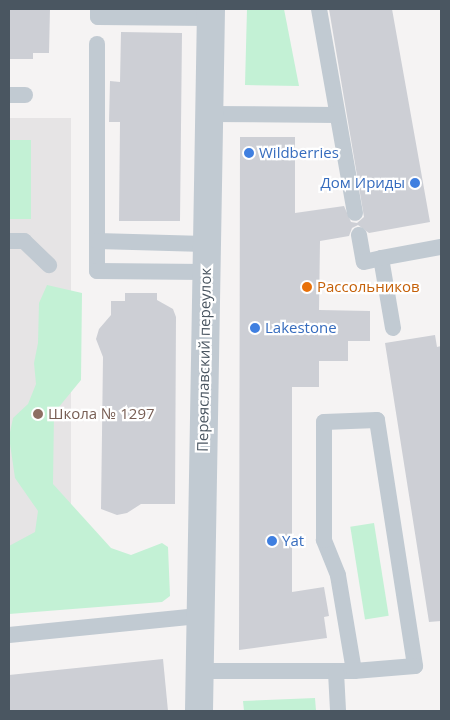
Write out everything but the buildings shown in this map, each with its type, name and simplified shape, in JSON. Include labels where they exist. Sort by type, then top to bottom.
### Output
[{"type":"street","name":"Переяславский переулок","points":[[199,711],[210,13]]},
{"type":"lane","points":[[98,9],[98,17],[210,13]]},
{"type":"lane","points":[[319,9],[355,213]]},
{"type":"lane","points":[[97,44],[97,271],[205,272]]},
{"type":"lane","points":[[207,114],[337,115]]},
{"type":"lane","points":[[359,234],[364,262],[441,248]]},
{"type":"lane","points":[[9,241],[24,241],[48,265]]},
{"type":"lane","points":[[97,241],[205,244]]},
{"type":"lane","points":[[381,258],[393,328]]},
{"type":"lane","points":[[200,671],[336,672],[354,671],[415,666],[377,420],[324,422],[324,540],[338,575],[354,671]]},
{"type":"lane","points":[[9,635],[200,616]]},
{"type":"lane","points":[[336,672],[338,711]]},
{"type":"shaded area","name":"Школа № 1297","points":[[9,118],[71,118],[71,564],[9,564]]},
{"type":"green space","points":[[247,9],[284,9],[299,86],[245,85]]},
{"type":"green space","points":[[9,140],[31,140],[31,219],[9,219]]},
{"type":"green space","points":[[47,285],[82,293],[81,380],[54,413],[53,484],[111,548],[131,555],[162,543],[168,547],[170,596],[162,602],[9,614],[9,546],[35,532],[38,511],[15,478],[9,437],[13,418],[28,404],[36,384],[34,363],[38,343],[39,303]]},
{"type":"green space","points":[[374,523],[389,616],[365,620],[350,527]]},
{"type":"green space","points":[[315,698],[316,711],[244,711],[243,701]]},
{"type":"place","name":"Wildberries","points":[[249,153]]},
{"type":"place","name":"Дом Ириды","points":[[415,183]]},
{"type":"place","name":"Рассольников","points":[[307,287]]},
{"type":"place","name":"Lakestone","points":[[255,328]]},
{"type":"place","name":"Школа № 1297","points":[[38,414]]},
{"type":"place","name":"Yat","points":[[272,541]]}]
